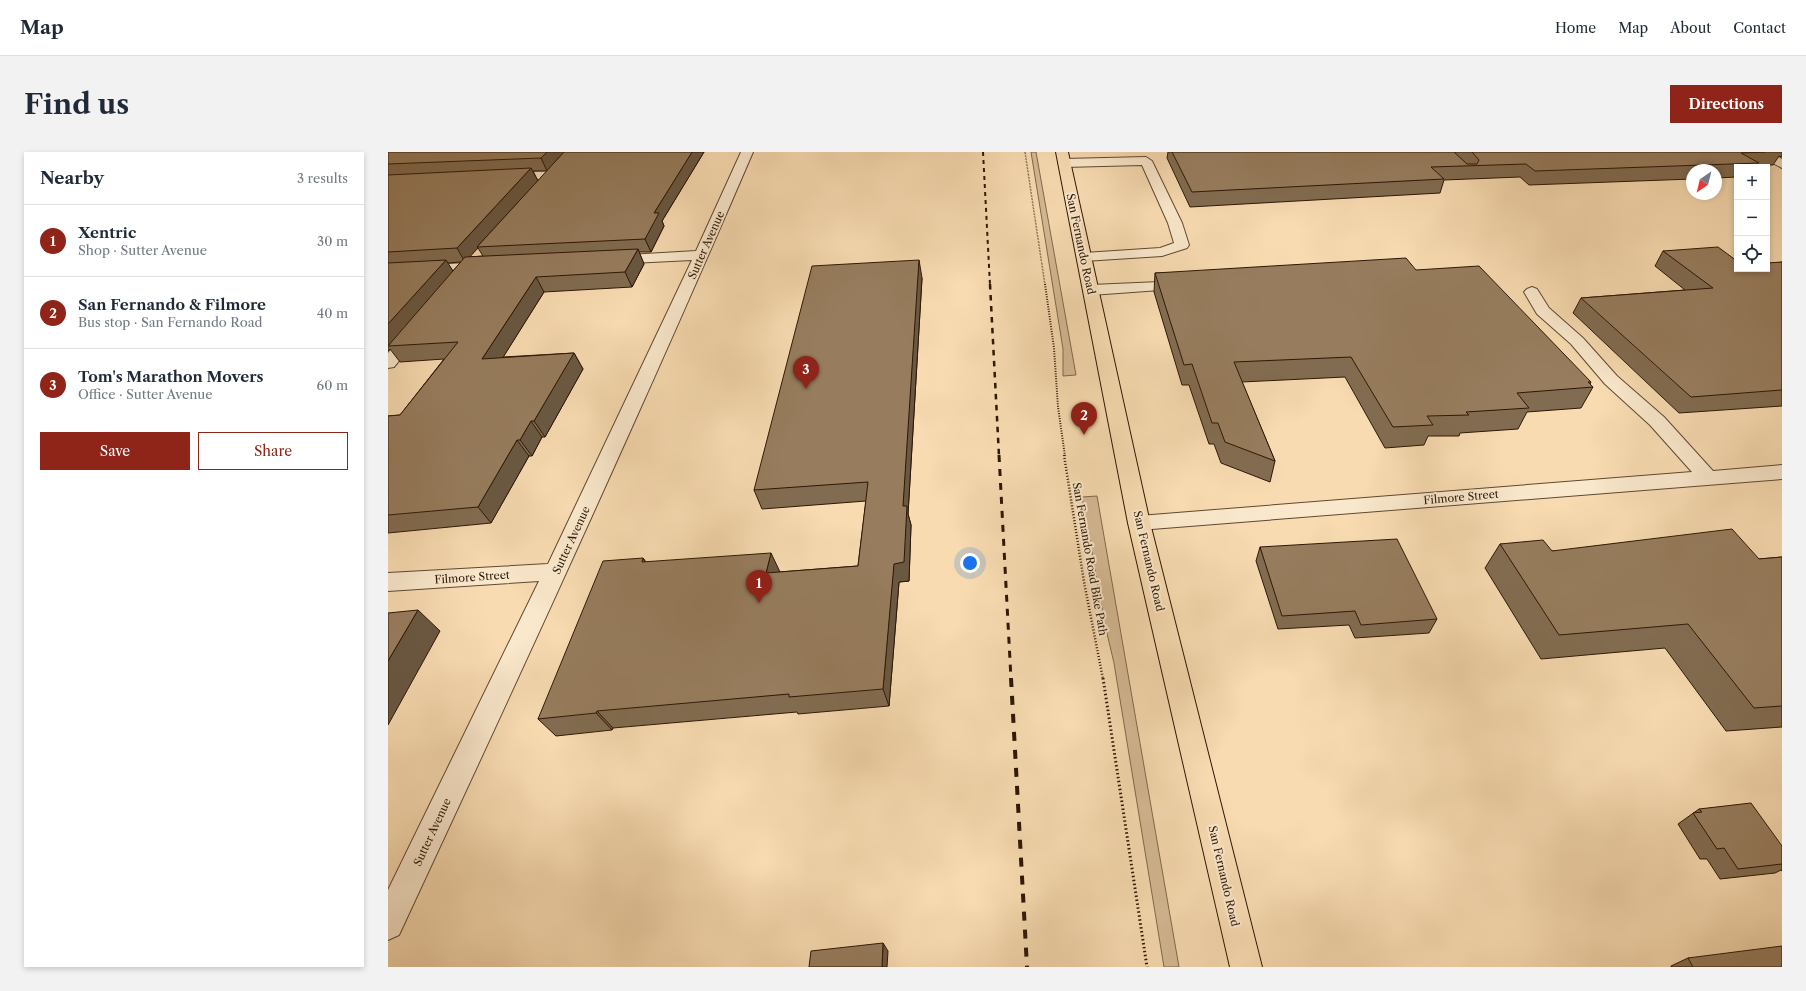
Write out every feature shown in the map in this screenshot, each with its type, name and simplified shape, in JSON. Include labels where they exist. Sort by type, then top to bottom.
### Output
[{"type":"main road","name":"San Fernando Road","points":[[1063,158],[1139,523],[1246,967]]},
{"type":"street","name":"Sutter Avenue","points":[[388,924],[556,572],[702,255],[747,152]]},
{"type":"street","points":[[1760,152],[1782,164]]},
{"type":"street","points":[[1063,158],[1146,161],[1175,223],[1182,245],[1162,252],[1084,257]]},
{"type":"street","points":[[542,187],[562,164]]},
{"type":"street","points":[[490,178],[552,175]]},
{"type":"street","points":[[594,260],[702,255]]},
{"type":"street","points":[[455,285],[475,261]]},
{"type":"street","points":[[388,271],[475,261],[501,265]]},
{"type":"street","points":[[1091,290],[1194,284]]},
{"type":"street","points":[[1532,292],[1543,311],[1578,341],[1611,380],[1657,421],[1708,478]]},
{"type":"street","points":[[388,363],[424,321]]},
{"type":"street","name":"Filmore Street","points":[[1139,523],[1782,472]]},
{"type":"street","name":"Filmore Street","points":[[388,582],[556,572]]},
{"type":"path","name":"San Fernando Road Bike Path","points":[[1025,152],[1054,348],[1054,373],[1066,469],[1090,619],[1100,660],[1147,967]]},
{"type":"shaded area","points":[[1031,152],[1036,152],[1076,375],[1063,376],[1063,349]]},
{"type":"shaded area","points":[[1097,496],[1179,967],[1164,967],[1114,663],[1105,625],[1082,497]]},
{"type":"building","points":[[388,152],[547,152],[541,158],[388,164]]},
{"type":"building","points":[[564,152],[692,152],[654,213],[659,213],[645,239],[477,247]]},
{"type":"building","points":[[1172,152],[1454,152],[1467,164],[1477,164],[1479,160],[1472,152],[1765,152],[1741,153],[1759,163],[1686,164],[1686,166],[1535,171],[1526,164],[1431,167],[1444,179],[1192,192]]},
{"type":"building","points":[[531,168],[457,248],[388,252],[388,175]]},
{"type":"building","points":[[1718,247],[1734,259],[1734,272],[1770,272],[1770,263],[1782,262],[1782,390],[1691,397],[1581,298],[1713,288],[1663,251]]},
{"type":"building","points":[[638,249],[625,272],[536,277],[482,359],[574,353],[534,421],[531,421],[520,440],[517,440],[478,507],[388,515],[388,416],[400,415],[458,342],[388,346],[465,257]]},
{"type":"building","points":[[1406,258],[1416,270],[1479,266],[1591,382],[1588,382],[1593,387],[1517,393],[1529,408],[1466,412],[1469,415],[1427,416],[1433,425],[1393,427],[1351,357],[1234,362],[1275,461],[1225,442],[1218,423],[1212,423],[1192,364],[1184,365],[1155,273]]},
{"type":"building","points":[[446,260],[388,324],[388,263]]},
{"type":"building","points":[[919,260],[903,506],[907,506],[904,562],[894,564],[883,689],[789,697],[789,694],[597,711],[596,713],[538,719],[603,561],[643,558],[642,562],[771,553],[766,573],[858,566],[868,482],[754,490],[812,266]]},
{"type":"building","points":[[1732,529],[1759,559],[1782,557],[1782,706],[1754,708],[1688,624],[1559,635],[1500,544],[1543,540],[1552,551]]},
{"type":"building","points":[[1397,539],[1437,619],[1361,625],[1355,611],[1282,616],[1260,547]]},
{"type":"building","points":[[418,610],[388,661],[388,613]]},
{"type":"building","points":[[1751,803],[1782,846],[1782,864],[1738,869],[1724,848],[1717,849],[1693,813],[1702,812],[1699,809]]},
{"type":"building","points":[[883,943],[882,967],[809,967],[811,951]]},
{"type":"building","points":[[1782,946],[1782,967],[1693,967],[1688,958]]},
{"type":"railway","points":[[983,152],[990,285]]},
{"type":"railway","points":[[990,284],[999,456]]},
{"type":"railway","points":[[999,455],[1011,679]]},
{"type":"railway","points":[[1011,678],[1027,967]]},
{"type":"place","name":"Tom's Marathon Movers","points":[[806,389]]},
{"type":"place","name":"San Fernando & Filmore","points":[[1084,435]]},
{"type":"place","name":"Xentric","points":[[759,603]]}]
